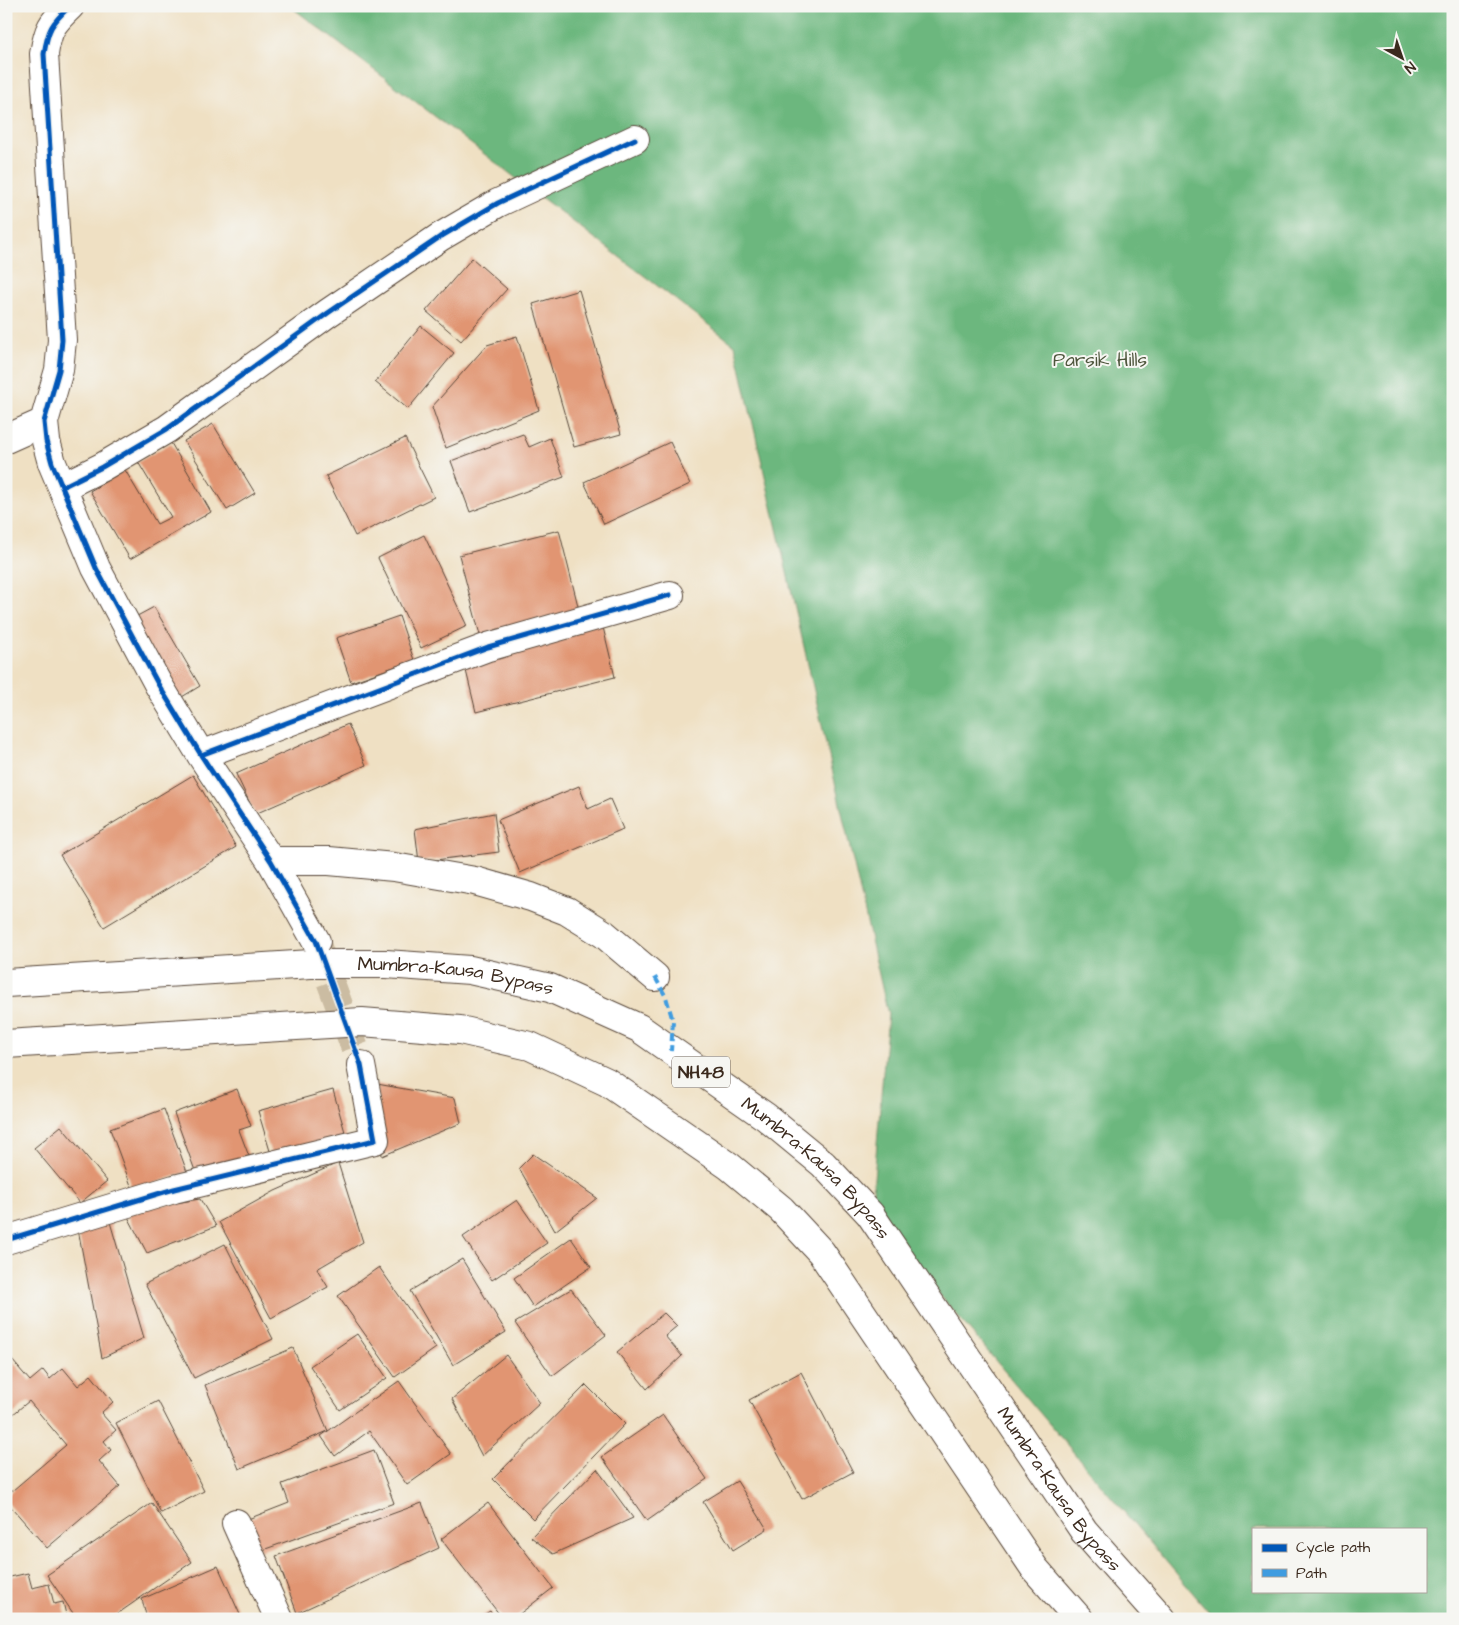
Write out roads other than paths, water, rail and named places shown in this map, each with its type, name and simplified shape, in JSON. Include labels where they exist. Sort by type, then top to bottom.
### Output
[{"type":"main road","points":[[70,6],[47,33],[44,54],[62,340],[59,370],[44,422],[46,441],[62,487],[108,592],[158,684],[201,755],[271,861],[316,941]]},
{"type":"main road","points":[[62,487],[102,467],[167,429],[328,313],[440,237],[498,203],[636,139]]},
{"type":"main road","points":[[6,440],[44,422]]},
{"type":"main road","points":[[201,755],[488,647],[670,594]]},
{"type":"main road","points":[[271,861],[329,860],[394,867],[475,881],[531,897],[567,911],[604,934],[655,977]]},
{"type":"main road","name":"Mumbra-Kausa Bypass","points":[[6,983],[311,964],[386,964],[470,970],[550,988],[639,1028],[773,1123],[823,1164],[870,1214],[1084,1531],[1162,1619]]},
{"type":"main road","points":[[6,1044],[362,1022],[460,1030],[530,1046],[607,1082],[728,1166],[781,1209],[821,1252],[1035,1569],[1079,1619]]},
{"type":"main road","points":[[6,1240],[174,1189],[375,1140],[360,1065]]},
{"type":"main road","points":[[236,1523],[279,1619]]},
{"type":"tunnel","points":[[316,942],[361,1065]]},
{"type":"park label","name":"Parsik Hills","points":[[1100,360]]}]
